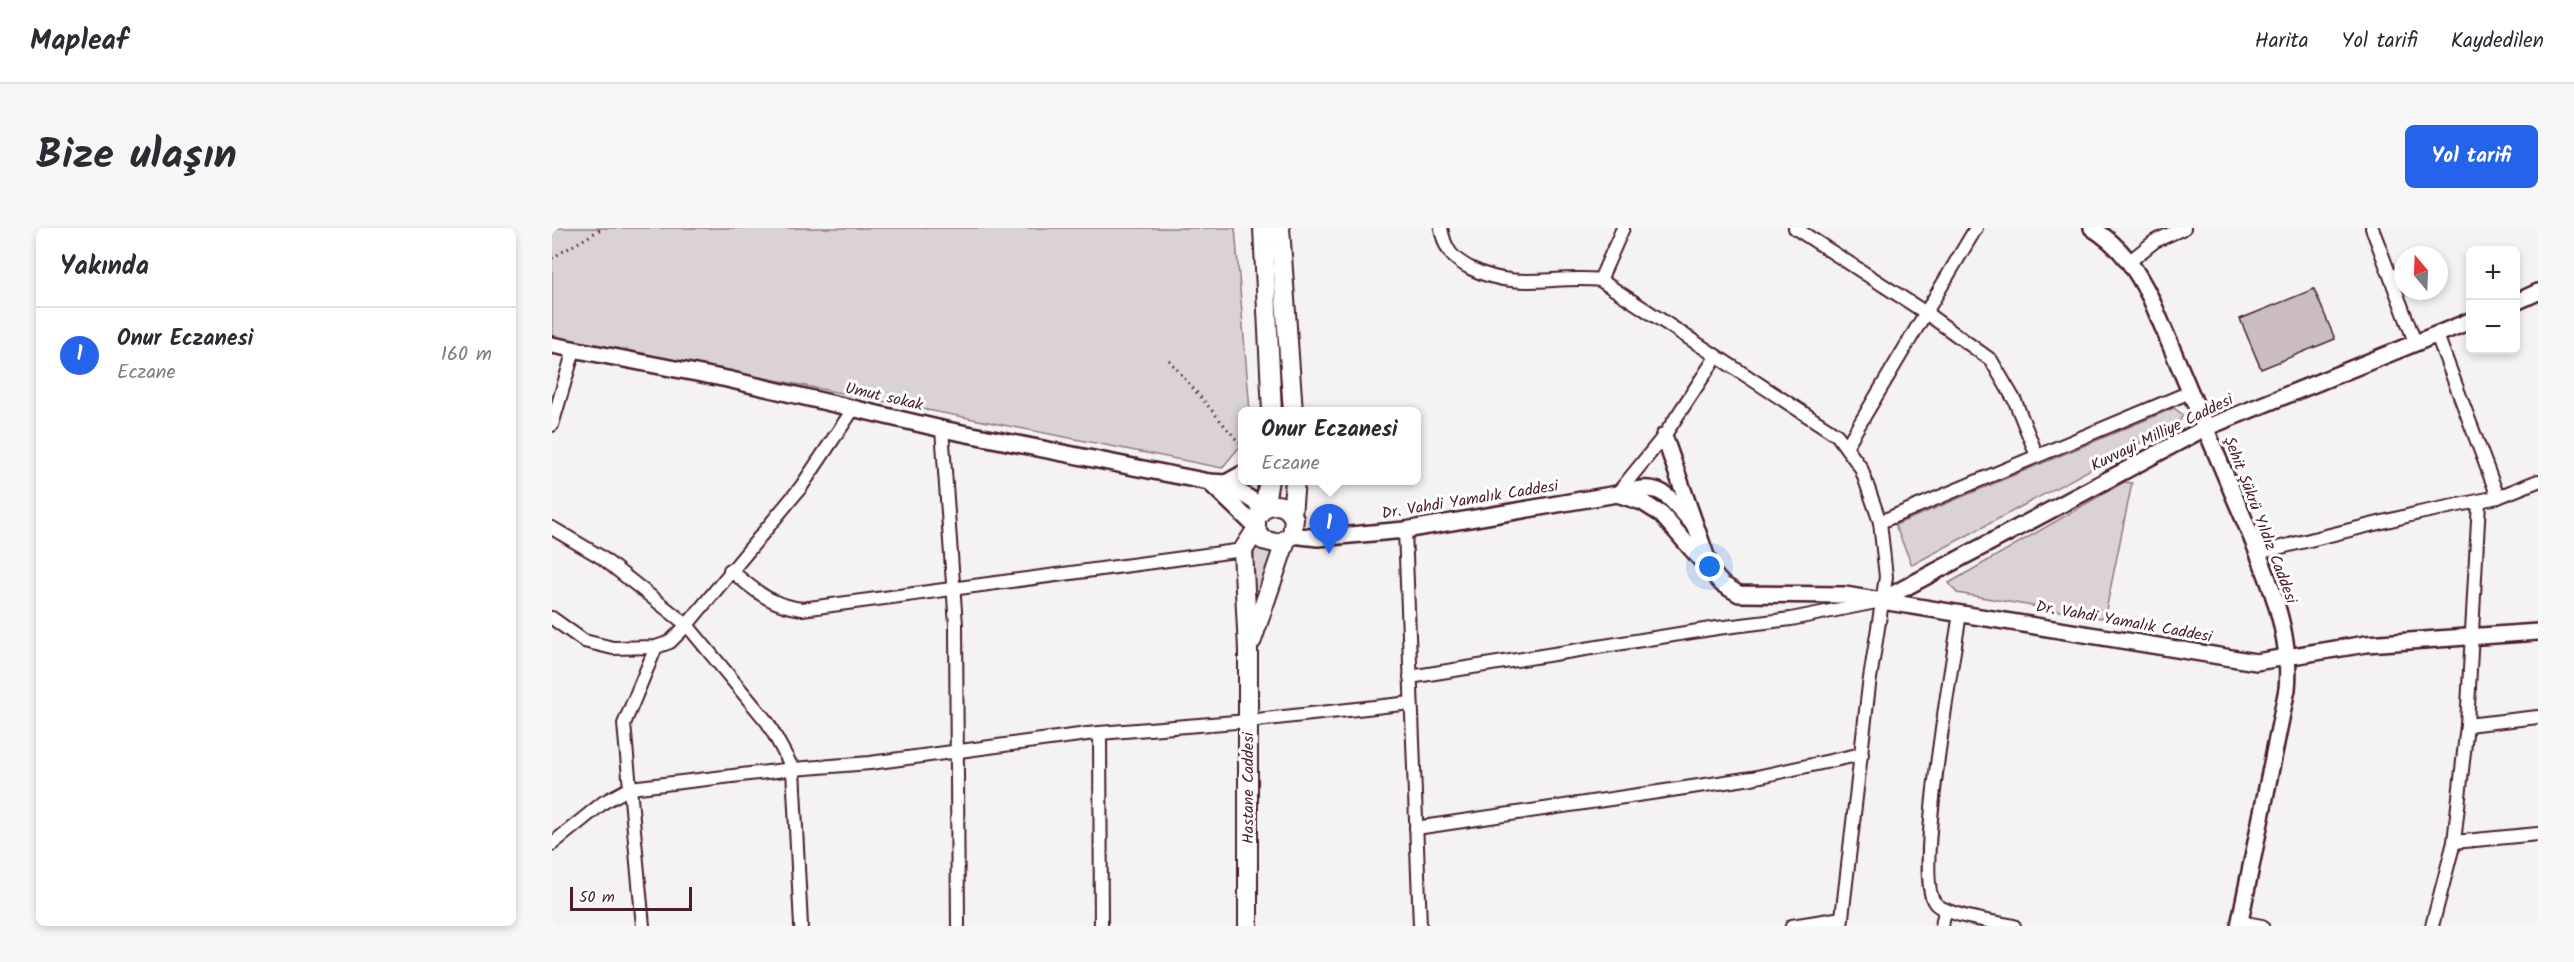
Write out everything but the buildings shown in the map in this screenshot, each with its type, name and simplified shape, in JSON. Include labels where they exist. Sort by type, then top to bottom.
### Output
[{"type":"main road","points":[[1263,228],[1272,407]]},
{"type":"main road","points":[[1280,228],[1293,407]]},
{"type":"main road","points":[[1264,508],[1268,485]]},
{"type":"main road","name":"Hastane Caddesi","points":[[1248,650],[1294,527],[1295,485]]},
{"type":"main road","points":[[1244,550],[1249,537],[1256,528],[1258,514],[1264,508],[1280,505],[1293,515]]},
{"type":"main road","points":[[1256,528],[1267,542],[1279,544],[1289,538]]},
{"type":"main road","name":"Hastane Caddesi","points":[[1244,550],[1248,650],[1248,926]]},
{"type":"street","points":[[1441,228],[1443,243],[1454,260],[1492,279],[1534,282],[1583,278],[1600,280],[1837,435],[1861,468],[1880,522],[1886,577],[1880,601],[1842,922],[1792,926]]},
{"type":"street","points":[[1600,280],[1623,228]]},
{"type":"street","points":[[1795,228],[1926,314],[1991,360],[2015,400],[2037,456]]},
{"type":"street","points":[[1846,447],[1976,228]]},
{"type":"street","name":"Şehit Şükrü Yıldız Caddesi","points":[[2092,228],[2118,247],[2130,261],[2151,299],[2257,553],[2274,601],[2288,658],[2287,689],[2240,924]]},
{"type":"street","points":[[2130,261],[2155,241],[2184,228]]},
{"type":"street","points":[[2372,228],[2415,342]]},
{"type":"street","points":[[2520,300],[2538,292]]},
{"type":"street","name":"Kuvvayi Milliye Caddesi","points":[[1880,601],[2205,428],[2466,323]]},
{"type":"street","points":[[2437,335],[2498,497]]},
{"type":"street","name":"Umut sokak","points":[[552,345],[727,380],[942,429],[1209,482],[1226,483]]},
{"type":"street","points":[[552,425],[574,350]]},
{"type":"street","points":[[1617,494],[1664,436],[1716,357]]},
{"type":"street","points":[[1880,522],[2190,392]]},
{"type":"street","points":[[552,618],[584,641],[613,648],[656,647],[670,642],[687,625],[730,570],[801,487],[854,408]]},
{"type":"street","points":[[942,429],[955,589],[958,926]]},
{"type":"street","name":"Dr. Vahdi Yamalık Caddesi","points":[[1664,436],[1712,572]]},
{"type":"street","points":[[1238,476],[1226,483],[1264,508]]},
{"type":"street","points":[[2257,553],[2419,513],[2479,502],[2538,481]]},
{"type":"street","points":[[1209,482],[1256,528]]},
{"type":"street","name":"Dr. Vahdi Yamalık Caddesi","points":[[1289,538],[1318,538],[1405,530],[1644,488],[1661,491],[1694,525]]},
{"type":"street","name":"Dr. Vahdi Yamalık Caddesi","points":[[1617,494],[1642,502],[1661,514],[1722,584],[1739,594],[1845,595],[2256,662],[2366,644],[2538,632]]},
{"type":"street","points":[[2432,926],[2454,842],[2467,725],[2479,502]]},
{"type":"street","points":[[552,528],[601,557],[687,625],[768,723],[793,769],[801,926]]},
{"type":"street","points":[[1405,530],[1420,926]]},
{"type":"street","points":[[730,570],[780,607],[802,609],[1244,550]]},
{"type":"street","points":[[1410,677],[1717,628],[1791,619],[1880,601]]},
{"type":"street","points":[[1960,613],[1931,825],[1930,890],[1935,903],[1945,910],[2014,926]]},
{"type":"street","points":[[644,926],[624,724],[656,647]]},
{"type":"street","points":[[552,844],[604,802],[630,788],[957,753],[1087,734],[1100,735],[1248,721],[1411,703]]},
{"type":"street","points":[[2467,725],[2538,717]]},
{"type":"street","points":[[1100,735],[1101,926]]},
{"type":"street","points":[[1416,828],[1752,778],[1862,754]]},
{"type":"street","points":[[2454,842],[2538,834]]},
{"type":"street","points":[[1942,926],[1945,910]]},
{"type":"street","points":[[2240,924],[2262,926]]},
{"type":"path","points":[[552,258],[603,228]]},
{"type":"path","points":[[1169,360],[1238,441]]},
{"type":"shaded area","points":[[552,228],[1235,228],[1250,407],[1238,407],[1238,449],[1222,468],[552,336]]},
{"type":"shaded area","points":[[2174,408],[2183,415],[2179,422],[1912,565],[1895,525]]},
{"type":"shaded area","points":[[2124,482],[2132,483],[2105,615],[2101,618],[1957,593],[1949,583]]},
{"type":"shaded area","points":[[1254,546],[1277,551],[1252,627]]},
{"type":"place","name":"Onur Eczanesi","points":[[1329,554]]}]
